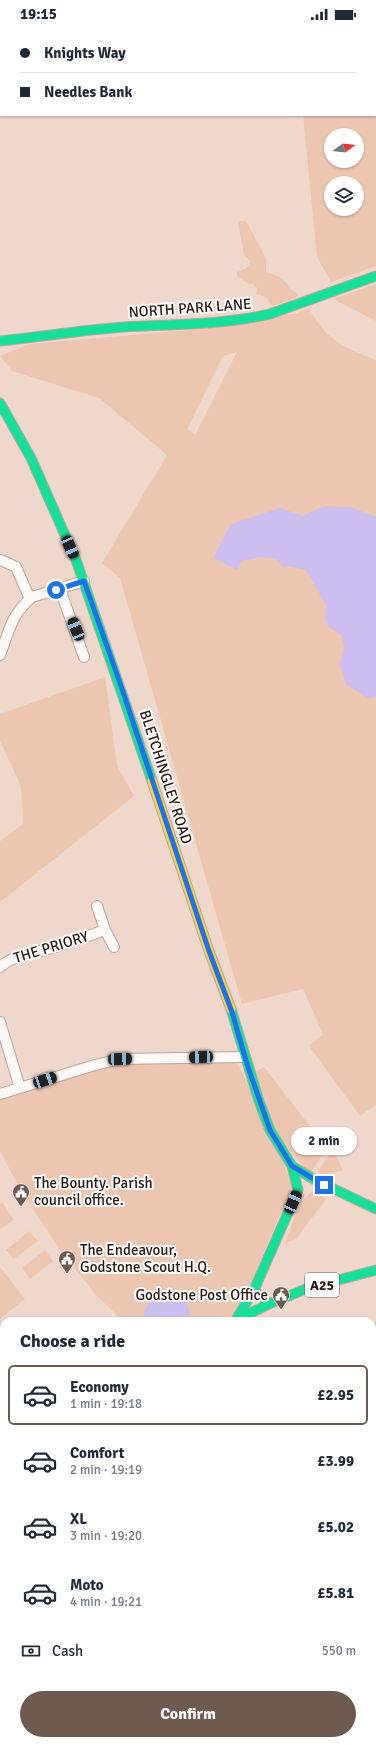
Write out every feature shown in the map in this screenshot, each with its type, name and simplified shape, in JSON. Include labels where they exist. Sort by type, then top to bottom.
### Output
[{"type":"main road","name":"NORTH PARK LANE","points":[[0,341],[122,327],[230,322],[254,318],[270,314],[376,276]]},
{"type":"main road","name":"BLETCHINGLEY ROAD","points":[[0,403],[31,458],[76,560],[121,686],[209,951],[232,1012],[244,1057],[270,1130],[292,1166]]},
{"type":"main road","points":[[292,1166],[324,1185],[376,1209]]},
{"type":"main road","points":[[292,1166],[305,1189]]},
{"type":"main road","points":[[305,1189],[324,1185]]},
{"type":"main road","points":[[237,1317],[254,1290],[305,1189]]},
{"type":"main road","name":"A25","points":[[269,1304],[280,1298],[305,1289],[376,1270]]},
{"type":"main road","points":[[241,1317],[269,1304],[254,1290]]},
{"type":"street","points":[[1,560],[16,567],[30,599]]},
{"type":"street","points":[[0,655],[11,623],[18,611],[30,599],[84,581]]},
{"type":"street","points":[[60,588],[84,656]]},
{"type":"street","name":"THE PRIORY","points":[[97,906],[105,930],[114,947]]},
{"type":"street","name":"THE PRIORY","points":[[0,967],[8,960],[17,956],[56,947],[105,930]]},
{"type":"street","points":[[0,1022],[20,1088]]},
{"type":"street","points":[[0,1094],[95,1065],[120,1059],[244,1057]]},
{"type":"shaded area","points":[[303,116],[376,116],[376,266],[331,282],[317,257]]},
{"type":"shaded area","points":[[239,221],[246,221],[266,258],[266,272],[280,277],[287,283],[289,288],[298,294],[296,298],[272,306],[266,297],[256,294],[257,288],[253,284],[247,283],[237,276],[237,272],[246,268],[250,261],[244,255],[238,223]]},
{"type":"shaded area","points":[[376,284],[376,321],[333,299]]},
{"type":"shaded area","points":[[309,309],[323,329],[337,342],[376,360],[376,1105],[360,1116],[309,1046],[323,1034],[303,989],[242,1004],[120,578],[102,563],[167,455],[99,398],[12,371],[0,356],[30,344],[223,327],[296,313]],"holes":[[[237,352],[195,435],[187,429],[223,356]]]},
{"type":"shaded area","points":[[324,506],[350,507],[376,517],[376,697],[368,699],[346,684],[340,665],[344,647],[343,640],[341,635],[329,627],[325,621],[326,605],[306,570],[288,566],[283,567],[277,560],[261,557],[242,561],[237,570],[213,558],[231,524],[280,508],[303,516]]},
{"type":"shaded area","points":[[105,677],[117,765],[134,796],[0,902],[0,841],[23,824],[21,786],[0,741],[0,714]]},
{"type":"shaded area","points":[[227,1061],[238,1065],[245,1078],[293,1184],[242,1304],[230,1317],[119,1317],[97,1296],[59,1248],[21,1191],[0,1151],[0,1098],[111,1064]]},
{"type":"shaded area","points":[[264,1067],[327,1148],[311,1172],[299,1161],[282,1139],[270,1114],[255,1072]]},
{"type":"shaded area","points":[[333,1150],[343,1170],[317,1176],[321,1166]]},
{"type":"shaded area","points":[[313,1191],[326,1199],[296,1239],[285,1243],[299,1207]]},
{"type":"shaded area","points":[[2,1202],[14,1220],[0,1229],[0,1204]]},
{"type":"shaded area","points":[[29,1231],[38,1241],[14,1259],[6,1250]]},
{"type":"shaded area","points":[[45,1250],[53,1261],[30,1279],[22,1268]]},
{"type":"shaded area","points":[[0,1267],[25,1299],[2,1317],[0,1317]]},
{"type":"shaded area","points":[[168,1294],[178,1294],[184,1299],[189,1308],[190,1316],[144,1317],[145,1309],[148,1304],[157,1298]]},
{"type":"traffic: fast","points":[[0,341],[109,328],[216,322],[252,318],[270,314],[376,276]]},
{"type":"traffic: fast","points":[[0,403],[31,458],[76,560],[152,781]]},
{"type":"traffic: fast","points":[[231,1009],[259,1101],[270,1130],[292,1166],[298,1190],[254,1290],[269,1304],[308,1288],[376,1270]]},
{"type":"traffic: fast","points":[[292,1166],[315,1180],[376,1209]]},
{"type":"traffic: fast","points":[[237,1317],[254,1290]]},
{"type":"traffic: fast","points":[[242,1317],[269,1304]]},
{"type":"traffic: slow","points":[[152,781],[209,951],[231,1009]]},
{"type":"place","name":"The Bounty. Parish council office.","points":[[21,1207]]},
{"type":"place","name":"The Endeavour, Godstone Scout H.Q.","points":[[67,1274]]},
{"type":"place","name":"Godstone Post Office","points":[[281,1310]]},
{"type":"route","points":[[56,590],[84,581],[121,686],[209,951],[232,1012],[247,1064],[270,1130],[292,1166],[324,1185]]}]
